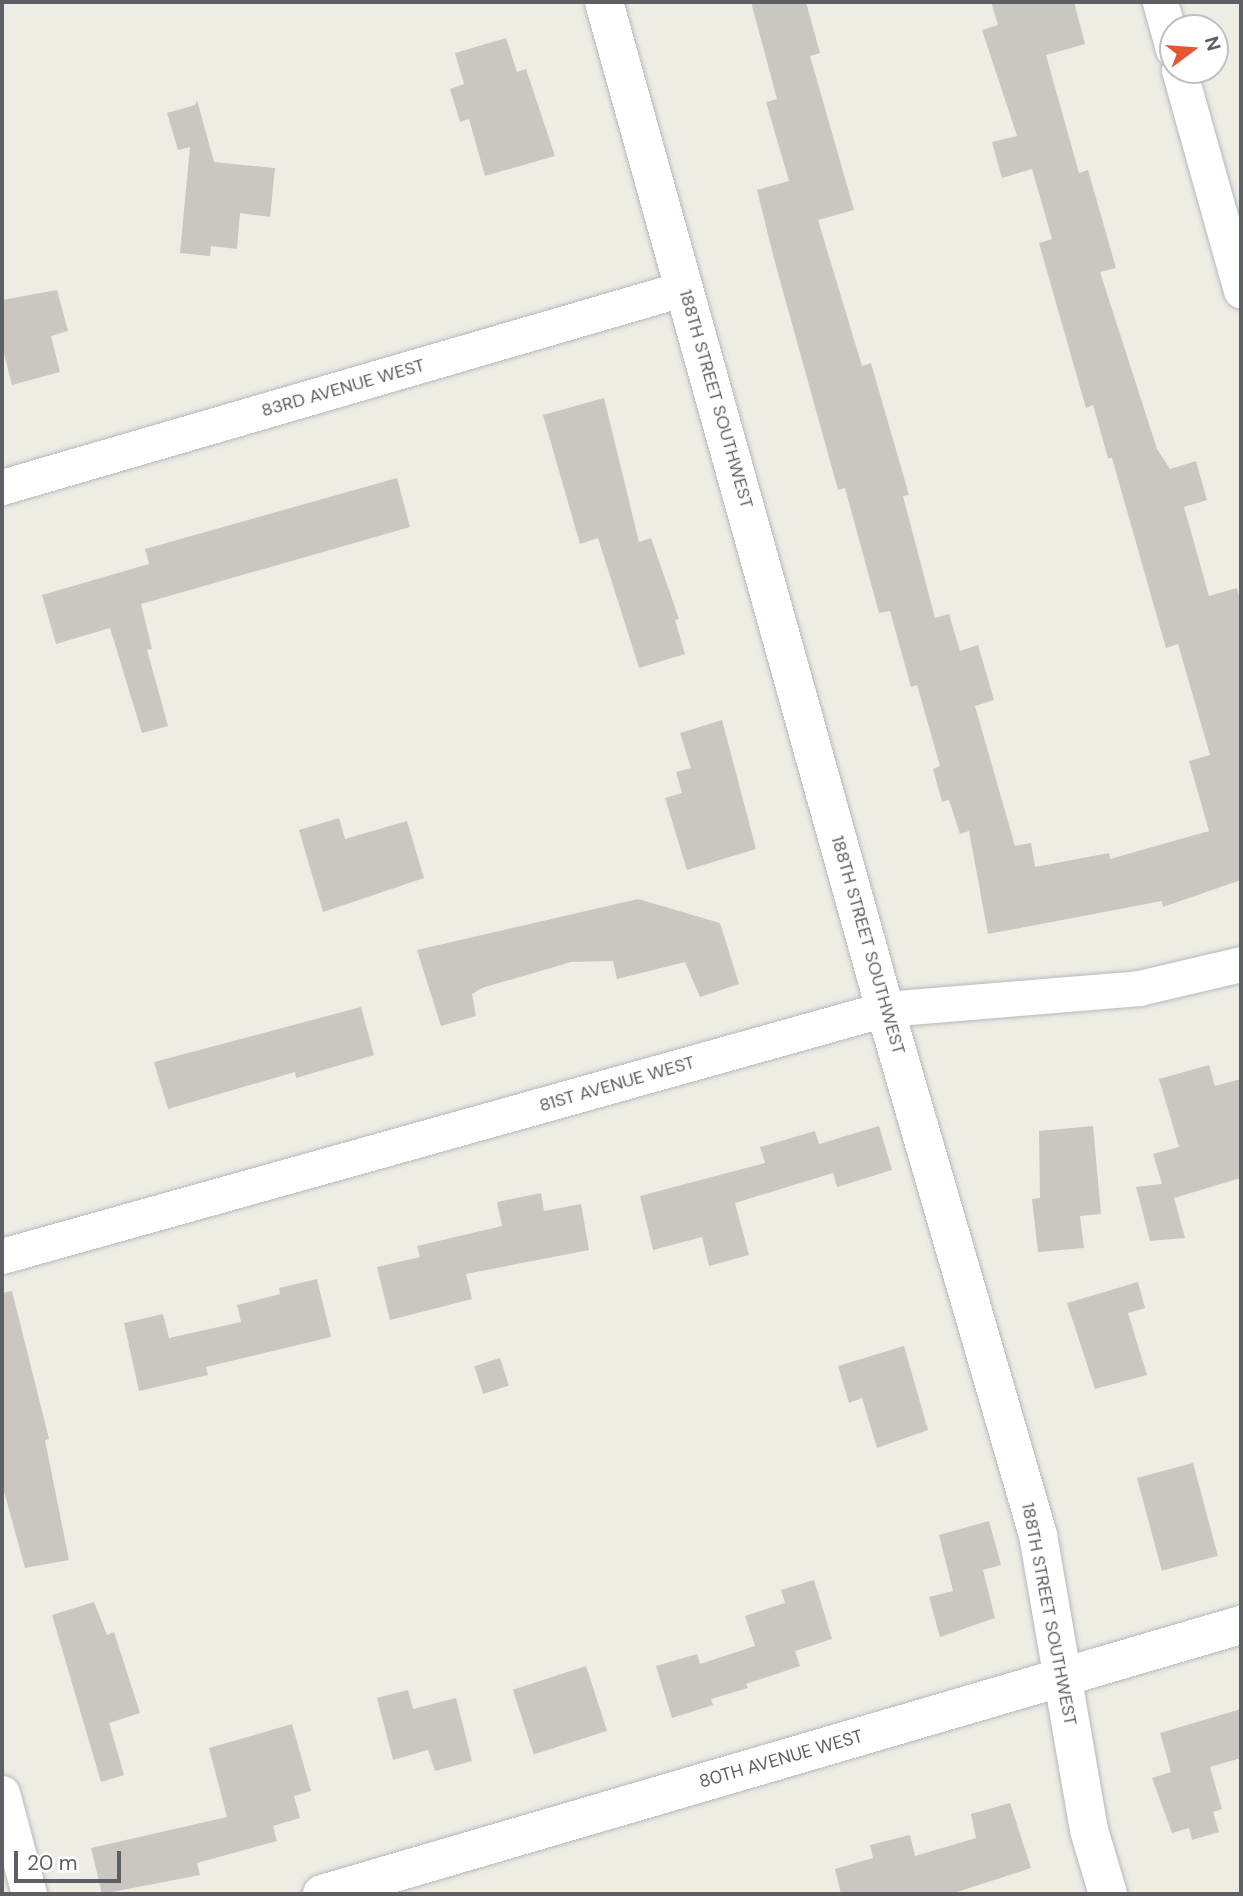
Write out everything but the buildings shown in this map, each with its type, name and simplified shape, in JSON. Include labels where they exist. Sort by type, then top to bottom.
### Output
[{"type":"street","name":"188TH STREET SOUTHWEST","points":[[604,2],[885,1009],[1038,1535],[1089,1830],[1108,1894]]},
{"type":"street","points":[[1183,84],[1241,290]]},
{"type":"street","name":"83RD AVENUE WEST","points":[[2,487],[685,288]]},
{"type":"street","name":"81ST AVENUE WEST","points":[[2,1256],[885,1009],[1139,988],[1241,964]]},
{"type":"street","name":"80TH AVENUE WEST","points":[[322,1894],[1241,1625]]},
{"type":"street","points":[[2,1793],[29,1894]]}]
